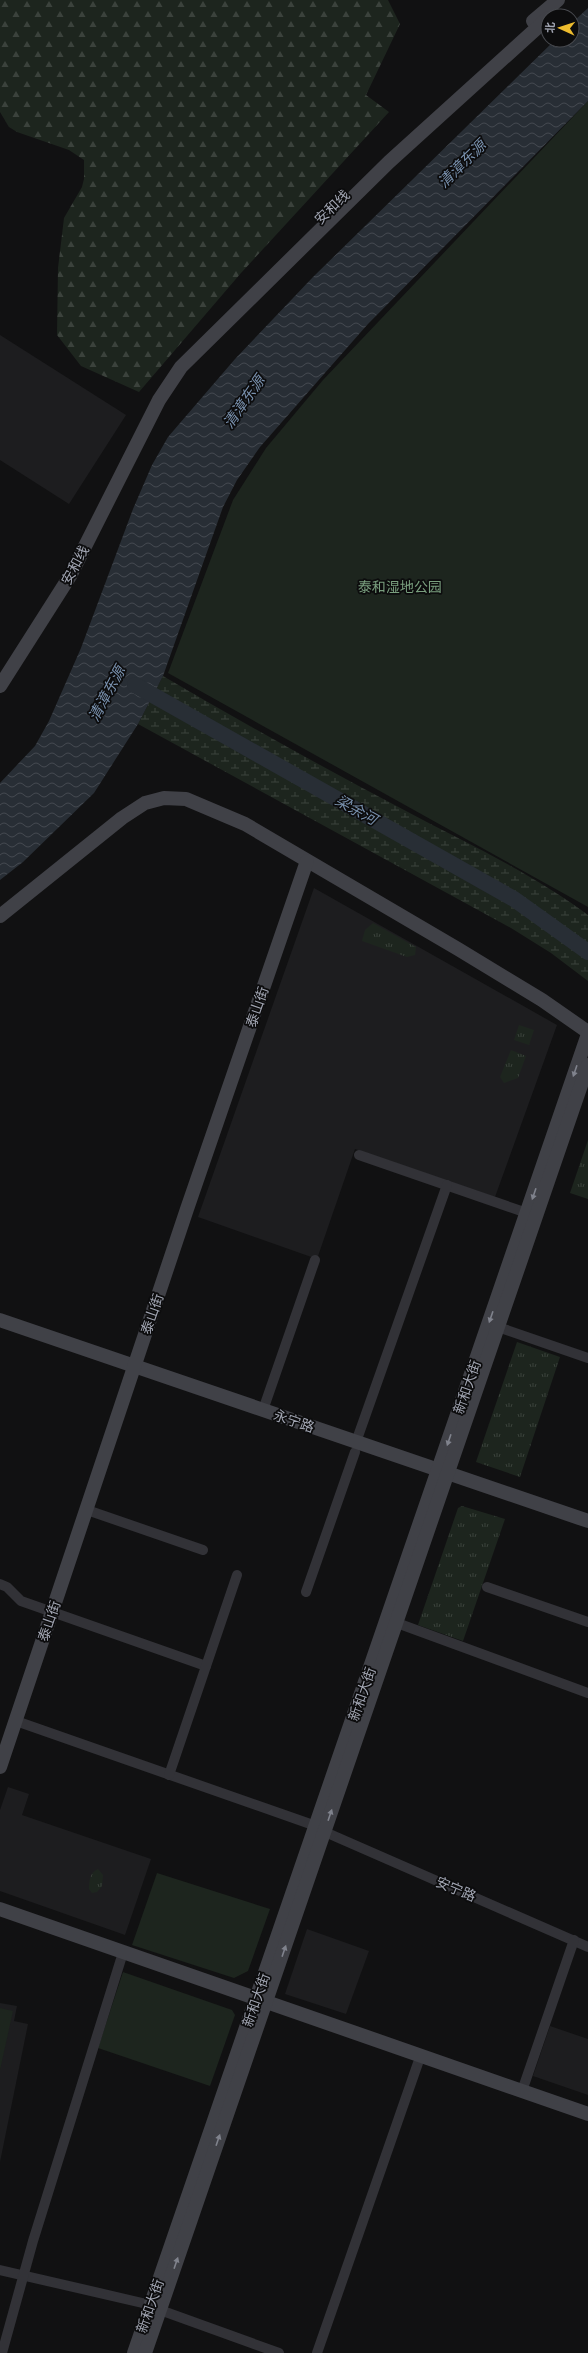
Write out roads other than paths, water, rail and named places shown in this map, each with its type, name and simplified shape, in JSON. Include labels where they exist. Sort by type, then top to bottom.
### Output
[{"type":"main road","name":"安和线","points":[[139,439],[153,396],[165,375],[187,349],[384,157],[558,0]]},
{"type":"main road","points":[[560,8],[569,0]]},
{"type":"main road","name":"安和线","points":[[0,686],[70,576],[139,439],[172,379],[192,355],[389,162],[540,25]]},
{"type":"main road","points":[[0,916],[122,818],[145,802],[154,799],[172,797],[194,800],[236,820],[465,953],[542,1000],[588,1033]]},
{"type":"main road","name":"泰山街","points":[[0,1767],[133,1371],[308,861]]},
{"type":"main road","name":"新和大街","points":[[320,1829],[397,1623],[442,1476],[527,1214],[588,1033]]},
{"type":"main road","name":"新和大街","points":[[145,2353],[156,2307],[320,1829],[442,1476],[498,1327],[588,1065]]},
{"type":"main road","name":"永宁路","points":[[0,1320],[133,1371],[355,1447],[442,1476],[588,1521]]},
{"type":"main road","name":"永宁路","points":[[0,1330],[263,1410],[355,1447]]},
{"type":"main road","name":"永宁路","points":[[442,1476],[588,1531]]},
{"type":"main road","points":[[0,1909],[418,2063],[588,2122]]},
{"type":"main road","points":[[0,1917],[121,1960],[260,2004],[588,2114]]},
{"type":"main road","name":"新和大街","points":[[134,2353],[156,2307]]},
{"type":"street","points":[[359,1155],[527,1214]]},
{"type":"street","points":[[306,1592],[447,1185]]},
{"type":"street","points":[[263,1410],[315,1260]]},
{"type":"street","points":[[498,1327],[588,1358]]},
{"type":"street","points":[[86,1510],[203,1550]]},
{"type":"street","points":[[169,1775],[238,1575]]},
{"type":"street","points":[[0,1584],[7,1586],[21,1601],[206,1666]]},
{"type":"street","points":[[487,1587],[588,1622]]},
{"type":"street","points":[[397,1623],[588,1693]]},
{"type":"street","name":"安宁路","points":[[16,1721],[320,1829],[588,1946]]},
{"type":"street","points":[[522,2091],[574,1940]]},
{"type":"street","points":[[2,2353],[23,2276],[121,1960]]},
{"type":"street","points":[[317,2353],[418,2063]]},
{"type":"street","points":[[0,2270],[156,2307],[279,2353]]},
{"type":"water","name":"清漳东源","points":[[588,8],[588,101],[367,325],[260,447],[237,480],[223,507],[163,676],[138,724],[94,793],[23,862],[0,880],[0,783],[35,746],[49,721],[81,648],[133,509],[152,465],[168,437],[235,359],[313,277],[547,48],[580,48],[580,16]]},
{"type":"waterway","name":"梁余河","points":[[135,685],[514,899],[588,952]]},
{"type":"park label","name":"泰和湿地公园","points":[[400,587]]}]
